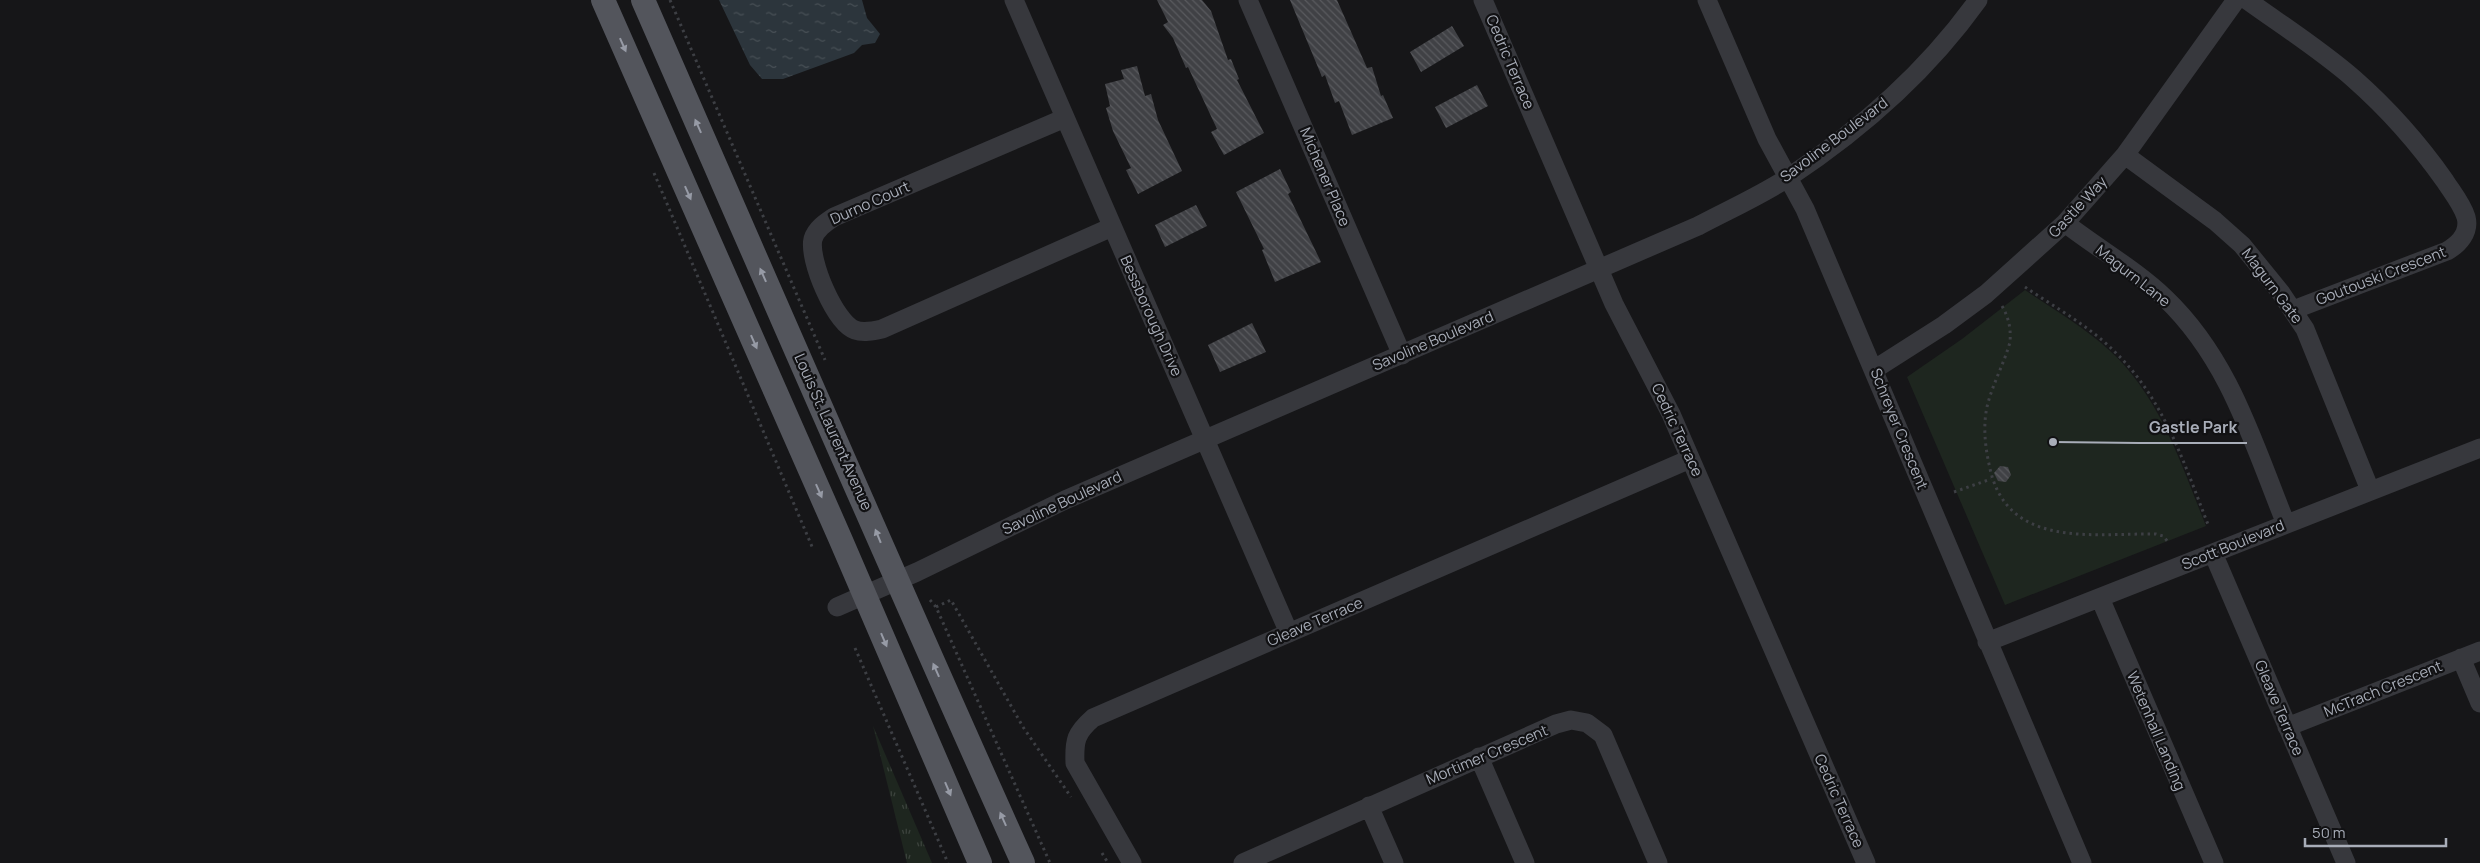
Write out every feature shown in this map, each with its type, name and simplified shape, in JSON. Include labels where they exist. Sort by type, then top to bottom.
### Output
[{"type":"main road","points":[[603,0],[865,595],[980,863]]},
{"type":"main road","name":"Louis St. Laurent Avenue","points":[[643,0],[897,581],[1023,863]]},
{"type":"street","name":"Bessborough Drive","points":[[1014,0],[1289,633]]},
{"type":"street","name":"Michener Place","points":[[1248,0],[1402,355]]},
{"type":"street","name":"Cedric Terrace","points":[[1483,0],[1614,304],[1671,414],[1866,863]]},
{"type":"street","name":"Schreyer Crescent","points":[[1706,0],[1767,139],[1805,209],[1875,369],[1987,642],[2082,863]]},
{"type":"street","name":"Savoline Boulevard","points":[[837,607],[897,581],[1065,500],[1698,226],[1788,177],[1843,137],[1896,92],[1947,40],[1978,0]]},
{"type":"street","name":"Gastle Way","points":[[1875,369],[1937,330],[1986,294],[2064,223],[2126,155],[2236,0]]},
{"type":"street","name":"Goutouski Crescent","points":[[2247,0],[2331,60],[2376,99],[2409,134],[2438,172],[2458,201],[2466,219],[2464,236],[2456,246],[2448,251],[2293,310]]},
{"type":"street","name":"Durno Court","points":[[1065,118],[834,217],[822,225],[813,238],[812,252],[836,313],[846,324],[855,330],[870,332],[882,329],[1112,228]]},
{"type":"street","name":"Magurn Gate","points":[[2126,155],[2215,221],[2260,266],[2293,310],[2305,329],[2370,490]]},
{"type":"street","name":"Magurn Lane","points":[[2064,223],[2163,296],[2194,329],[2224,373],[2286,524]]},
{"type":"street","name":"Scott Boulevard","points":[[1987,642],[2480,448]]},
{"type":"street","name":"Gleave Terrace","points":[[1132,863],[1075,763],[1074,746],[1079,730],[1093,718],[1690,459]]},
{"type":"street","name":"Gleave Terrace","points":[[2213,553],[2346,863]]},
{"type":"street","name":"Wetenhall Landing","points":[[2100,598],[2214,863]]},
{"type":"street","name":"McTrach Crescent","points":[[2287,726],[2480,651]]},
{"type":"street","points":[[2461,658],[2480,703]]},
{"type":"street","name":"Mortimer Crescent","points":[[1243,863],[1480,757],[1556,724],[1572,720],[1587,723],[1603,735],[1658,863]]},
{"type":"street","points":[[1480,757],[1525,863]]},
{"type":"street","points":[[1369,806],[1394,863]]},
{"type":"path","points":[[670,0],[827,364]]},
{"type":"path","points":[[650,165],[813,549]]},
{"type":"path","points":[[2025,286],[2098,336],[2116,352],[2144,384],[2169,427],[2209,527]]},
{"type":"path","points":[[2002,306],[2007,314],[2011,331],[2007,353],[1986,409],[1985,446],[1991,479],[2000,494],[2016,514],[2035,526],[2059,533],[2086,536],[2156,534],[2163,536],[2169,543]]},
{"type":"path","points":[[1954,492],[1991,479]]},
{"type":"path","points":[[929,600],[936,607],[1050,863]]},
{"type":"path","points":[[936,607],[951,600],[1023,727],[1075,804]]},
{"type":"path","points":[[855,648],[948,863]]},
{"type":"path","points":[[1099,846],[1108,863]]},
{"type":"green space","points":[[2025,290],[2079,326],[2109,350],[2127,368],[2156,410],[2167,432],[2206,526],[2005,605],[1907,377],[1962,339]]},
{"type":"green space","points":[[873,726],[932,863],[907,863]]},
{"type":"water","points":[[719,0],[862,0],[867,18],[880,34],[875,43],[862,45],[854,53],[783,79],[762,79],[750,65]]},
{"type":"building","points":[[1157,0],[1202,0],[1211,11],[1228,60],[1231,59],[1239,79],[1237,80],[1264,133],[1224,155],[1211,132],[1217,129],[1188,67],[1186,68],[1173,38],[1163,25],[1168,22]]},
{"type":"building","points":[[1290,0],[1337,0],[1367,68],[1372,67],[1381,96],[1383,95],[1393,118],[1352,135],[1339,101],[1335,103],[1325,75],[1322,77]]},
{"type":"building","points":[[1452,26],[1464,46],[1421,72],[1410,52]]},
{"type":"building","points":[[1137,66],[1145,96],[1151,94],[1158,120],[1182,171],[1138,194],[1126,170],[1131,168],[1113,131],[1106,108],[1110,106],[1105,84],[1124,79],[1121,70]]},
{"type":"building","points":[[1477,85],[1488,106],[1446,128],[1435,107]]},
{"type":"building","points":[[1280,169],[1291,192],[1288,194],[1321,262],[1275,282],[1262,250],[1264,249],[1236,192]]},
{"type":"building","points":[[1196,205],[1207,226],[1165,247],[1155,225]]},
{"type":"building","points":[[1252,323],[1266,352],[1220,372],[1208,345]]},
{"type":"building","points":[[2000,466],[2008,467],[2011,475],[2006,482],[1998,481],[1994,473]]},
{"type":"place","name":"Gastle Park","points":[[2053,442]]}]
